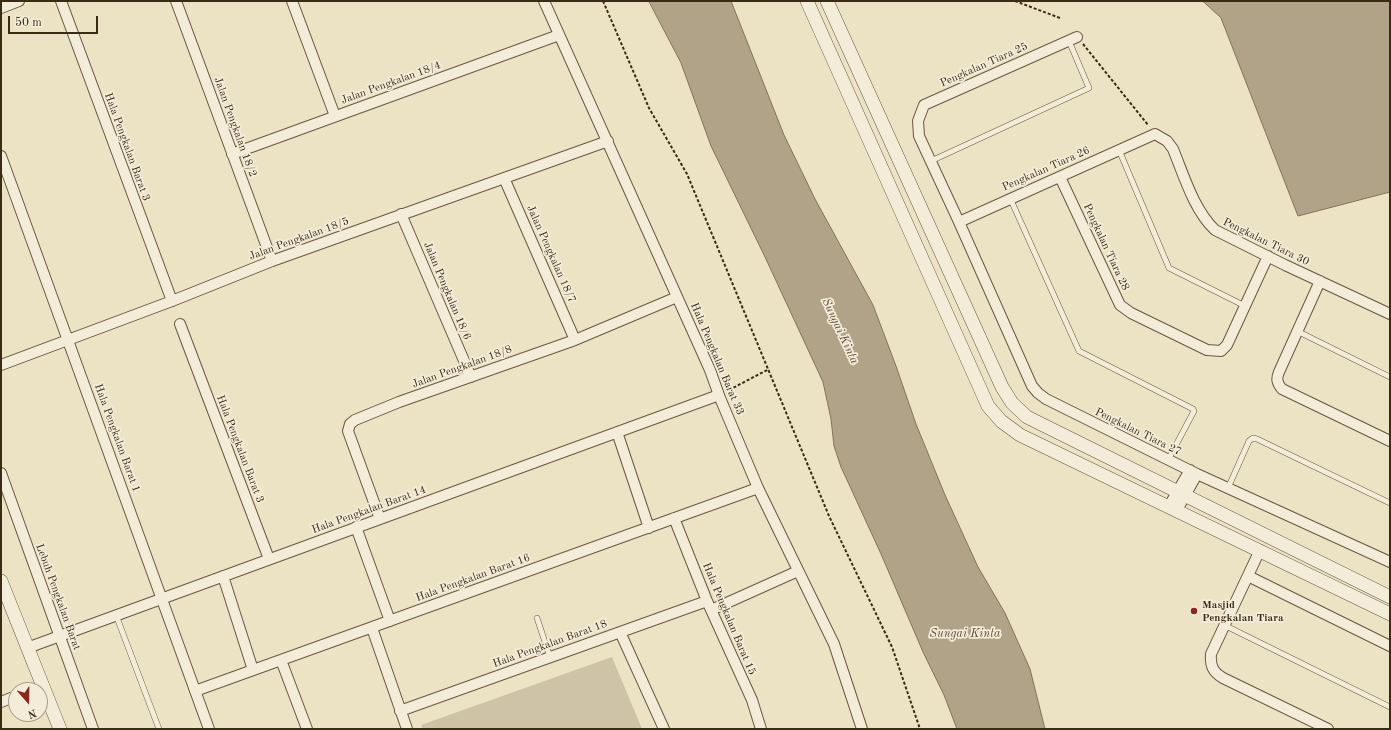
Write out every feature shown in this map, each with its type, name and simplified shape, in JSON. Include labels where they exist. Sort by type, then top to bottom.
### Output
[{"type":"street","points":[[1,8],[19,1]]},
{"type":"street","name":"Hala Pengkalan Barat 3","points":[[61,1],[172,301]]},
{"type":"street","name":"Jalan Pengkalan 18/2","points":[[176,1],[272,261]]},
{"type":"street","points":[[292,1],[335,116]]},
{"type":"street","name":"Hala Pengkalan Barat 33","points":[[544,1],[710,370],[758,488],[834,644],[862,729]]},
{"type":"street","points":[[807,1],[988,406],[1001,421],[1020,435],[1390,614]]},
{"type":"street","points":[[827,1],[1002,387],[1012,403],[1027,417],[1390,597]]},
{"type":"street","name":"Jalan Pengkalan 18/4","points":[[232,154],[559,35]]},
{"type":"street","name":"Pengkalan Tiara 25","points":[[931,161],[919,136],[918,130],[918,121],[924,106],[1073,39]]},
{"type":"street","name":"Pengkalan Tiara 26","points":[[959,222],[1155,134]]},
{"type":"street","name":"Pengkalan Tiara 30","points":[[1155,134],[1167,141],[1173,149],[1200,211],[1207,222],[1215,230],[1390,314]]},
{"type":"street","name":"Jalan Pengkalan 18/5","points":[[1,365],[172,301],[272,261],[608,141]]},
{"type":"street","name":"Hala Pengkalan Barat 1","points":[[1,156],[209,729]]},
{"type":"street","points":[[931,161],[959,222]]},
{"type":"street","name":"Pengkalan Tiara 28","points":[[1060,177],[1120,305],[1131,313],[1207,350],[1221,351],[1227,345],[1245,306]]},
{"type":"street","name":"Jalan Pengkalan 18/7","points":[[504,178],[575,340]]},
{"type":"street","name":"Jalan Pengkalan 18/6","points":[[401,214],[472,377]]},
{"type":"street","name":"Pengkalan Tiara 27","points":[[959,222],[1032,386],[1038,393],[1046,399],[1168,460],[1390,562]]},
{"type":"street","points":[[1245,306],[1268,256]]},
{"type":"street","points":[[1320,281],[1276,378],[1278,385],[1282,389],[1390,441]]},
{"type":"street","name":"Jalan Pengkalan 18/8","points":[[380,519],[348,431],[350,424],[355,420],[399,402],[575,340],[677,297]]},
{"type":"street","name":"Hala Pengkalan Barat 3","points":[[180,324],[269,559]]},
{"type":"street","name":"Hala Pengkalan Barat 14","points":[[27,648],[719,395]]},
{"type":"street","points":[[617,432],[649,528]]},
{"type":"street","points":[[1173,508],[1193,472]]},
{"type":"street","name":"Lebuh Pengkalan Barat","points":[[1,473],[93,729]]},
{"type":"street","name":"Hala Pengkalan Barat 16","points":[[195,691],[758,488]]},
{"type":"street","name":"Hala Pengkalan Barat 15","points":[[674,518],[709,605],[752,700],[761,729]]},
{"type":"street","points":[[356,527],[390,621]]},
{"type":"street","points":[[1260,550],[1211,654],[1212,667],[1216,674],[1223,678],[1328,729]]},
{"type":"street","name":"Hala Pengkalan Barat 18","points":[[400,710],[620,632],[709,605],[798,570]]},
{"type":"street","points":[[223,576],[253,670]]},
{"type":"street","points":[[1248,576],[1390,646]]},
{"type":"street","points":[[1,581],[27,648],[37,682]]},
{"type":"street","points":[[372,628],[407,729]]},
{"type":"street","points":[[620,632],[664,729]]},
{"type":"street","points":[[281,660],[307,729]]},
{"type":"street","points":[[48,706],[60,729]]},
{"type":"lane","points":[[931,161],[1089,88],[1073,39]]},
{"type":"lane","points":[[1119,150],[1169,268],[1245,306]]},
{"type":"lane","points":[[1010,198],[1079,351],[1193,409],[1194,411],[1168,460]]},
{"type":"lane","points":[[1297,331],[1390,377]]},
{"type":"lane","points":[[1228,488],[1249,441],[1253,438],[1258,439],[1390,503]]},
{"type":"lane","points":[[116,615],[159,729]]},
{"type":"lane","points":[[538,618],[550,657]]},
{"type":"lane","points":[[1224,625],[1390,707]]},
{"type":"path","points":[[604,1],[649,108],[687,174],[829,516],[892,647],[920,729]]},
{"type":"path","points":[[1015,1],[1060,18]]},
{"type":"path","points":[[1073,39],[1155,134]]},
{"type":"path","points":[[719,395],[769,369]]},
{"type":"shaded area","points":[[612,657],[642,729],[423,729],[421,725]]},
{"type":"water","name":"Sungai Kinta","points":[[649,1],[731,1],[784,135],[815,199],[873,305],[916,424],[945,495],[978,567],[1005,613],[1030,669],[1045,729],[957,729],[944,695],[923,652],[881,554],[841,467],[834,446],[831,419],[823,382],[711,146],[681,63]]},
{"type":"water","points":[[1203,1],[1390,1],[1390,192],[1298,216],[1221,18]]},
{"type":"place","name":"Masjid Pengkalan Tiara","points":[[1194,611]]}]
